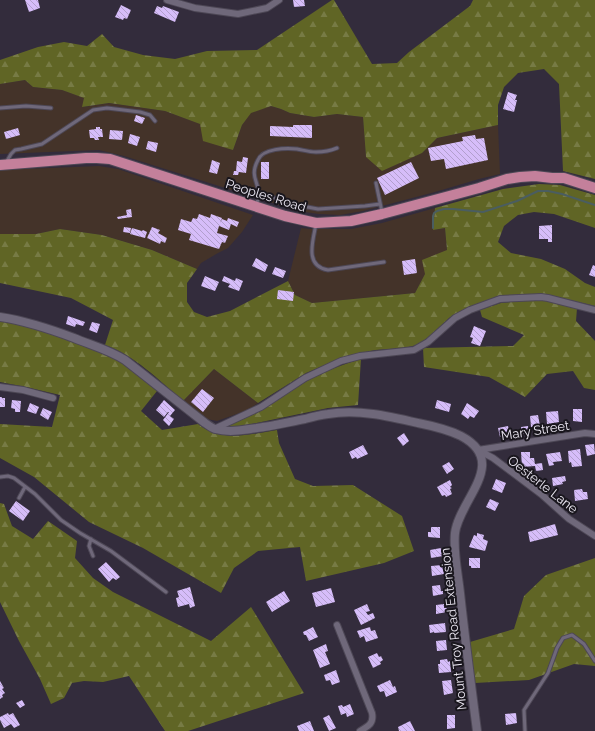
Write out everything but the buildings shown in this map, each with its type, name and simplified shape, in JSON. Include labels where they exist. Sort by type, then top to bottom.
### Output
[{"type":"main road","name":"Peoples Road","points":[[3,165],[97,158],[110,159],[257,202],[285,216],[316,223],[351,221],[381,209],[520,177],[535,176],[564,178],[595,188]]},
{"type":"street","points":[[167,0],[195,8],[238,14],[267,8],[279,0]]},
{"type":"street","points":[[214,429],[255,410],[305,378],[341,361],[360,356],[414,350],[428,342],[455,318],[486,304],[500,300],[541,297],[564,301],[595,310]]},
{"type":"street","points":[[0,317],[21,320],[116,354],[214,429],[229,431],[243,430],[276,425],[329,413],[354,412],[390,417],[439,428],[463,437],[478,450]]},
{"type":"street","points":[[0,388],[23,390],[53,398]]},
{"type":"street","name":"Mary Street","points":[[478,450],[585,433],[595,434]]},
{"type":"street","name":"Oesterle Lane","points":[[478,450],[492,458],[541,494],[570,519],[595,536]]},
{"type":"street","name":"Mount Troy Road Extension","points":[[477,731],[465,644],[455,550],[455,532],[459,518],[481,474],[482,460],[478,450]]},
{"type":"street","points":[[338,624],[372,713],[373,719],[370,724],[367,728],[360,731]]},
{"type":"lane","points":[[0,108],[26,106],[51,108]]},
{"type":"lane","points":[[3,165],[15,150],[42,144],[93,110],[107,108],[140,112],[150,115],[155,120]]},
{"type":"lane","points":[[337,148],[327,152],[280,149],[266,152],[260,156],[257,161],[254,175],[257,202],[272,197],[291,204],[318,209],[365,206],[381,209],[376,183]]},
{"type":"lane","points":[[316,223],[312,258],[313,262],[319,267],[328,270],[384,262]]},
{"type":"lane","points":[[0,477],[8,476],[14,478],[35,494],[61,520],[111,551],[166,592]]},
{"type":"lane","points":[[19,498],[26,487]]},
{"type":"lane","points":[[91,539],[90,546],[93,556]]},
{"type":"lane","points":[[525,731],[524,710],[548,673],[557,648],[563,638],[572,635],[584,644],[595,661]]},
{"type":"shaded area","points":[[25,80],[33,87],[62,90],[85,98],[83,107],[109,103],[165,111],[201,124],[233,150],[242,125],[251,112],[271,106],[290,113],[314,117],[337,114],[363,117],[366,157],[422,153],[437,138],[498,125],[500,174],[363,211],[340,215],[304,212],[288,208],[124,156],[99,150],[0,154],[0,84]]},
{"type":"shaded area","points":[[99,166],[118,169],[253,215],[242,232],[228,248],[201,263],[197,269],[152,250],[102,235],[60,229],[36,234],[0,234],[0,170]]},
{"type":"shaded area","points":[[435,208],[433,230],[445,228],[447,250],[425,274],[415,293],[312,303],[295,295],[288,281],[301,228],[351,229],[382,223]]},
{"type":"shaded area","points":[[214,369],[258,403],[248,410],[217,421],[207,419],[183,401]]},
{"type":"green space","points":[[334,0],[372,64],[397,63],[409,52],[470,6],[473,0],[595,0],[595,179],[563,171],[559,84],[544,69],[518,73],[504,87],[498,105],[498,125],[437,138],[422,153],[382,171],[366,157],[363,117],[337,114],[314,117],[290,113],[271,106],[251,113],[242,125],[233,150],[203,141],[200,124],[165,111],[109,103],[82,107],[84,98],[62,90],[33,87],[25,80],[0,84],[0,60],[38,47],[64,42],[87,46],[102,34],[114,47],[143,55],[175,59],[207,51],[257,50]]},
{"type":"green space","points":[[539,184],[560,185],[595,195],[595,228],[554,214],[534,212],[518,215],[504,226],[498,242],[511,253],[541,259],[565,269],[585,283],[595,287],[595,306],[545,294],[499,298],[480,303],[449,318],[426,340],[417,345],[404,348],[375,350],[352,355],[306,373],[258,403],[214,369],[183,401],[136,361],[105,345],[113,320],[71,298],[0,283],[0,234],[36,234],[60,229],[102,235],[152,250],[197,269],[187,283],[187,302],[194,312],[207,317],[230,311],[288,281],[295,295],[312,303],[415,293],[425,274],[422,260],[447,250],[445,228],[433,230],[435,208],[503,189]]},
{"type":"green space","points":[[529,300],[548,300],[577,308],[576,321],[595,341],[595,390],[584,388],[573,371],[547,374],[525,397],[489,377],[424,367],[423,348],[513,346],[524,335],[482,317],[480,310],[501,303]]},
{"type":"green space","points":[[0,321],[23,325],[114,357],[157,391],[141,411],[162,430],[198,424],[216,434],[236,436],[277,430],[279,443],[295,479],[313,486],[353,485],[402,516],[414,551],[384,563],[306,581],[300,547],[258,551],[234,568],[221,593],[143,548],[89,522],[34,477],[0,458],[0,424],[52,427],[60,395],[0,382]]},
{"type":"green space","points":[[361,359],[358,405],[328,408],[242,426],[226,426],[258,411],[320,374]]},
{"type":"green space","points":[[0,503],[4,504],[12,526],[33,539],[48,521],[77,541],[75,558],[93,578],[113,592],[211,641],[251,607],[304,693],[188,731],[165,731],[129,676],[103,682],[84,681],[72,683],[64,698],[51,704],[40,679],[0,602]]},
{"type":"green space","points":[[595,558],[595,666],[574,664],[529,680],[475,683],[470,642],[514,629],[524,596],[546,575]]},
{"type":"waterway","points":[[433,228],[433,216],[437,211],[453,209],[483,212],[517,201],[538,191],[548,191],[562,194],[595,205]]}]
